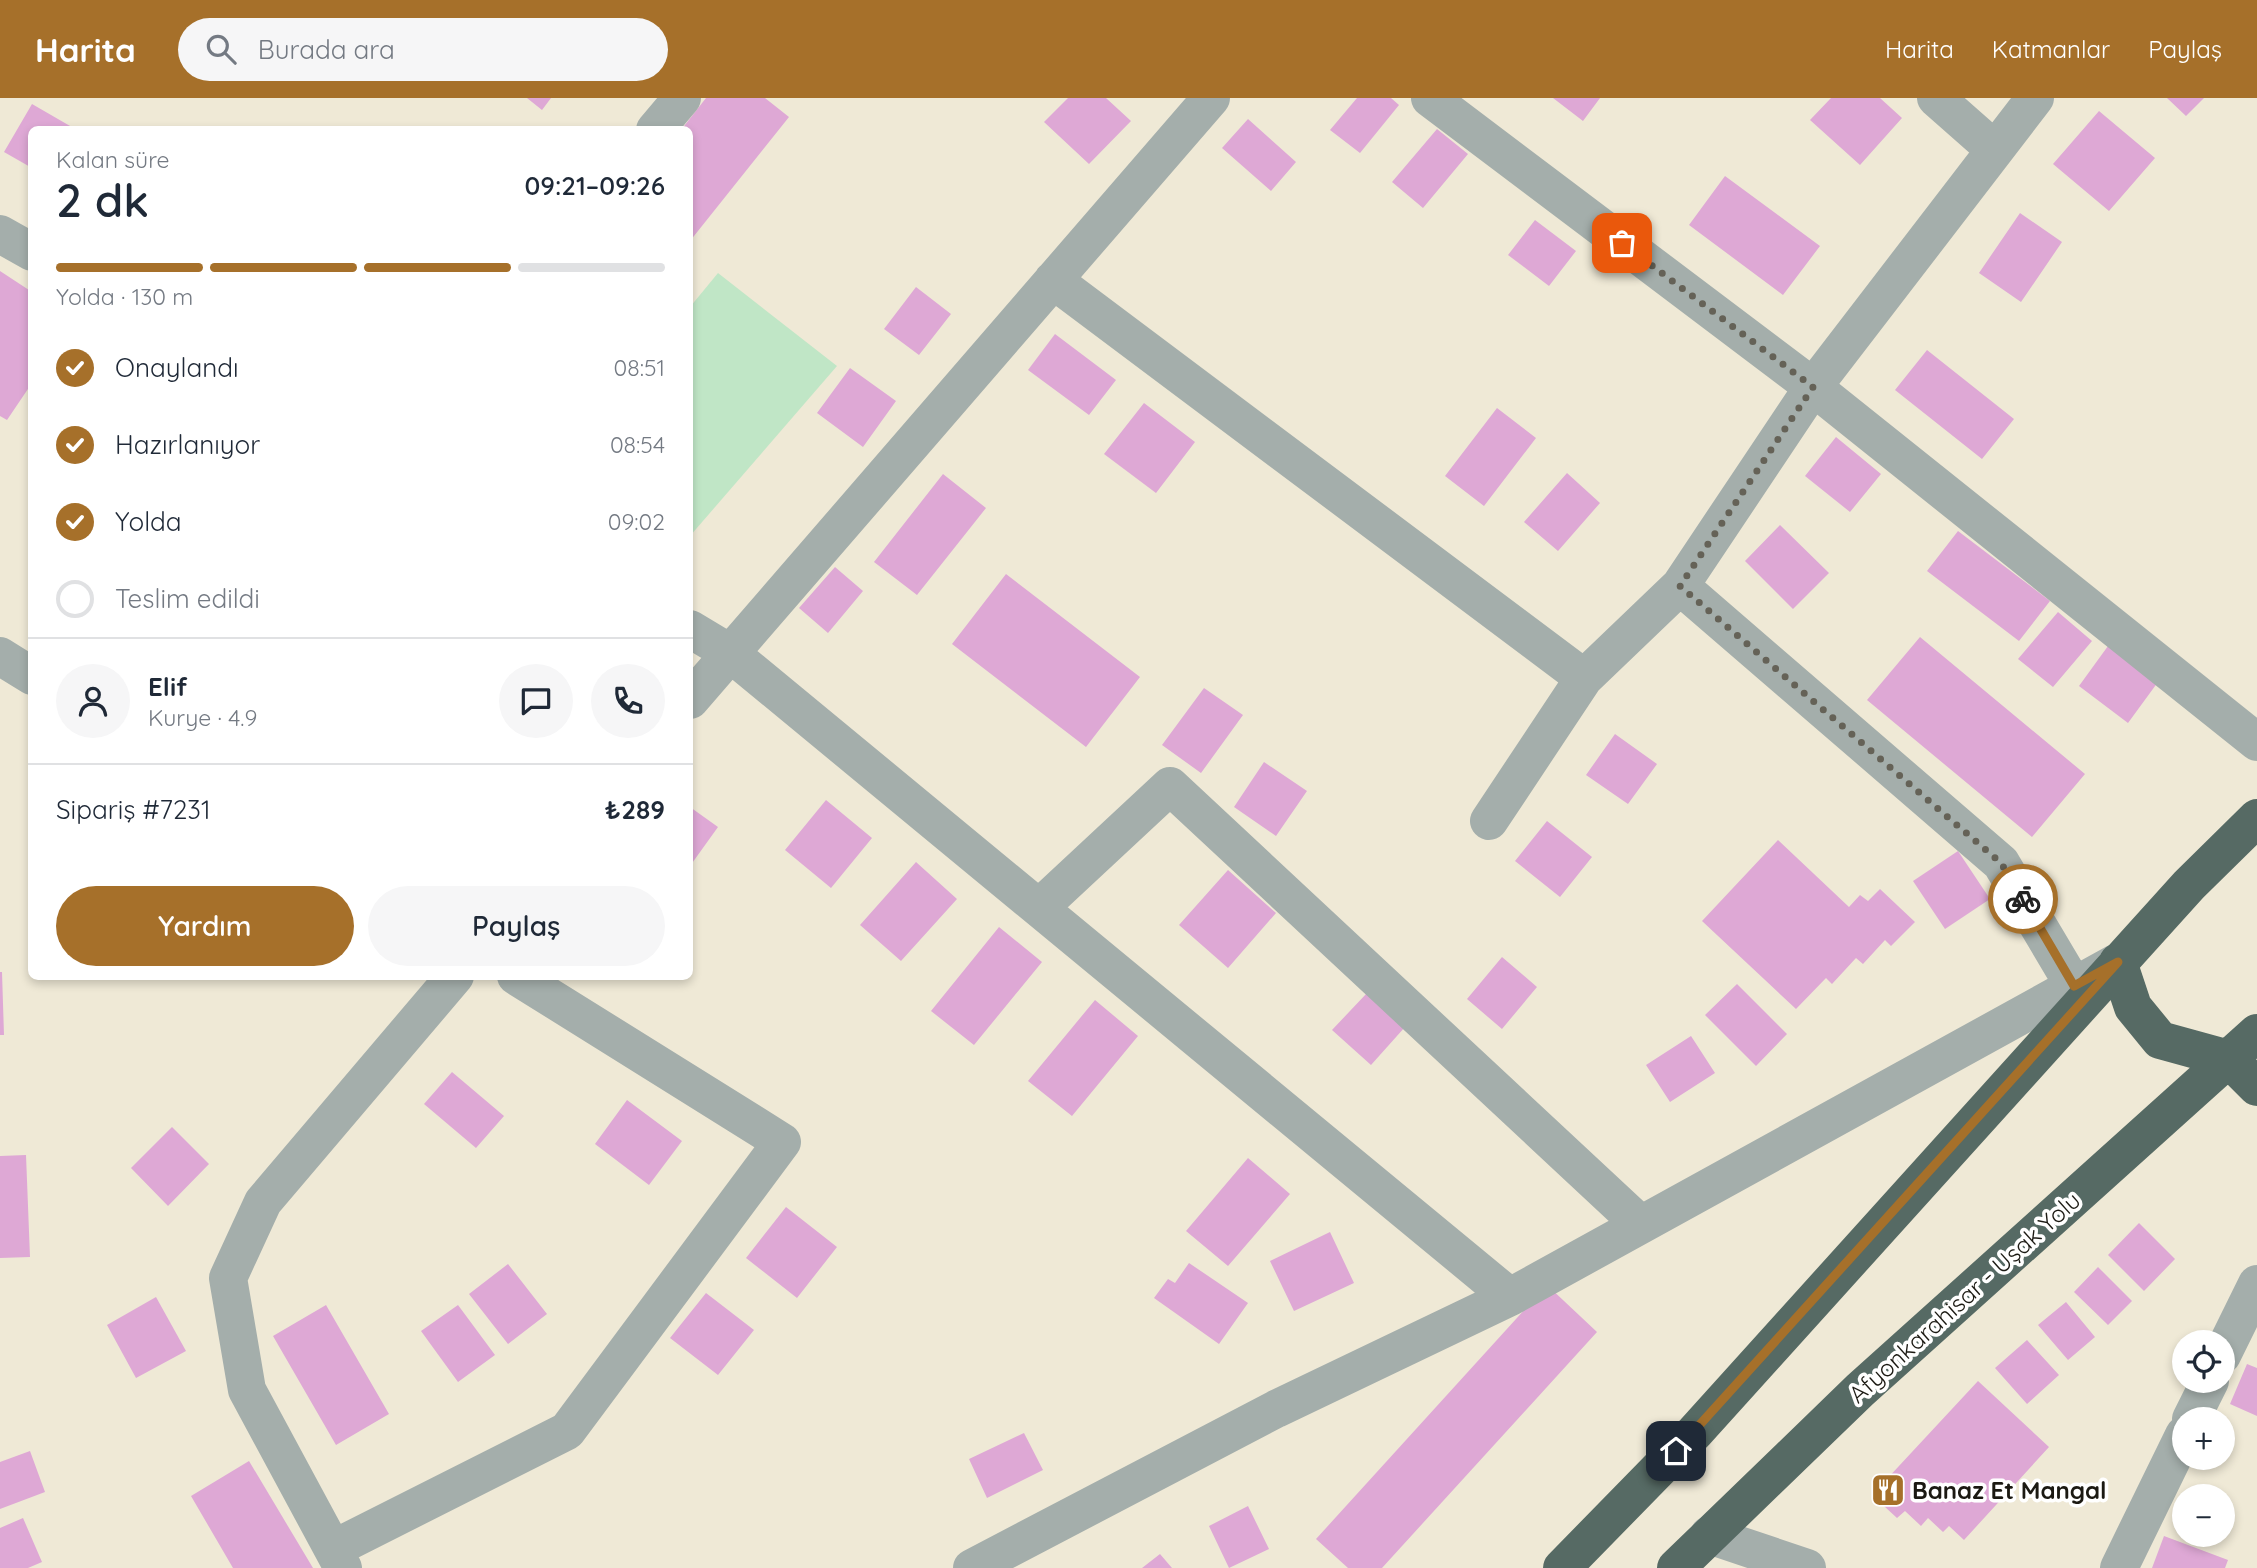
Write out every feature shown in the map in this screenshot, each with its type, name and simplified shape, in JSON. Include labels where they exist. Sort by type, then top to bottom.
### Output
[{"type":"highway","points":[[1562,1568],[1695,1432],[2189,884],[2257,818]]},
{"type":"highway","points":[[2118,962],[2133,1007],[2160,1040],[2229,1059],[2257,1087]]},
{"type":"highway","name":"Afyonkarahisar - Uşak Yolu","points":[[1676,1568],[1860,1390],[2257,1033]]},
{"type":"street","points":[[658,126],[682,98]]},
{"type":"street","points":[[693,697],[1211,98]]},
{"type":"street","points":[[1430,98],[1813,387],[2257,742]]},
{"type":"street","points":[[1936,98],[1995,150]]},
{"type":"street","points":[[1489,821],[1584,678],[1680,586],[1813,387],[2035,98]]},
{"type":"street","points":[[0,234],[28,250]]},
{"type":"street","points":[[1053,280],[1584,678]]},
{"type":"street","points":[[1680,586],[2001,863],[2074,986]]},
{"type":"street","points":[[693,631],[730,653],[1510,1297]]},
{"type":"street","points":[[0,656],[28,674]]},
{"type":"street","points":[[1039,908],[1170,786],[1641,1225]]},
{"type":"street","points":[[972,1568],[1276,1409],[1510,1297],[2118,962]]},
{"type":"street","points":[[453,980],[263,1202],[228,1278],[247,1390],[338,1559],[567,1432],[782,1142],[522,980]]},
{"type":"street","points":[[2234,1330],[2257,1284]]},
{"type":"street","points":[[2119,1568],[2172,1459]]},
{"type":"street","points":[[1709,1535],[1807,1568]]},
{"type":"green space","points":[[718,273],[837,366],[693,533],[693,303]]},
{"type":"building","points":[[527,98],[551,98],[542,110]]},
{"type":"building","points":[[706,98],[765,98],[789,117],[693,237],[693,126],[684,126]]},
{"type":"building","points":[[1068,98],[1106,98],[1131,121],[1089,164],[1044,122]]},
{"type":"building","points":[[1357,98],[1391,98],[1399,105],[1360,153],[1330,130]]},
{"type":"building","points":[[1553,98],[1600,98],[1583,121]]},
{"type":"building","points":[[1831,98],[1880,98],[1902,118],[1860,165],[1810,120]]},
{"type":"building","points":[[2167,98],[2204,98],[2186,116]]},
{"type":"building","points":[[32,104],[70,126],[28,126],[28,166],[4,152]]},
{"type":"building","points":[[2099,111],[2155,158],[2109,211],[2053,164]]},
{"type":"building","points":[[1248,119],[1296,162],[1271,191],[1222,148]]},
{"type":"building","points":[[1437,129],[1468,154],[1423,208],[1392,182]]},
{"type":"building","points":[[1725,176],[1820,246],[1783,295],[1689,225]]},
{"type":"building","points":[[2020,213],[2062,242],[2021,302],[1979,273]]},
{"type":"building","points":[[1535,220],[1576,251],[1549,286],[1508,255]]},
{"type":"building","points":[[0,271],[28,289],[28,389],[7,420],[0,416]]},
{"type":"building","points":[[916,287],[951,314],[919,355],[884,329]]},
{"type":"building","points":[[1055,334],[1116,380],[1089,415],[1028,370]]},
{"type":"building","points":[[1927,350],[2014,419],[1982,459],[1895,390]]},
{"type":"building","points":[[850,368],[896,401],[863,447],[817,413]]},
{"type":"building","points":[[1144,403],[1195,442],[1156,493],[1104,454]]},
{"type":"building","points":[[1497,408],[1536,438],[1484,506],[1445,476]]},
{"type":"building","points":[[1836,437],[1881,474],[1850,512],[1805,476]]},
{"type":"building","points":[[1567,473],[1600,503],[1558,551],[1524,522]]},
{"type":"building","points":[[943,474],[986,508],[917,595],[874,562]]},
{"type":"building","points":[[1780,525],[1829,573],[1793,609],[1745,561]]},
{"type":"building","points":[[1958,531],[2050,601],[2019,641],[1927,571]]},
{"type":"building","points":[[835,567],[863,591],[828,633],[799,608]]},
{"type":"building","points":[[1006,574],[1140,677],[1086,747],[952,644]]},
{"type":"building","points":[[2058,612],[2092,641],[2053,687],[2018,659]]},
{"type":"building","points":[[1920,637],[2085,774],[2032,837],[1867,700]]},
{"type":"building","points":[[2108,646],[2158,682],[2128,723],[2079,686]]},
{"type":"building","points":[[1204,688],[1243,715],[1201,773],[1162,745]]},
{"type":"building","points":[[1615,734],[1657,764],[1628,804],[1586,775]]},
{"type":"building","points":[[1264,762],[1307,791],[1276,836],[1234,807]]},
{"type":"building","points":[[826,800],[872,838],[831,888],[785,850]]},
{"type":"building","points":[[693,809],[718,827],[693,862]]},
{"type":"building","points":[[1547,821],[1592,857],[1560,897],[1515,861]]},
{"type":"building","points":[[1778,840],[1849,907],[1860,895],[1868,901],[1880,889],[1915,922],[1891,946],[1885,940],[1863,964],[1856,958],[1832,984],[1826,978],[1796,1009],[1702,921]]},
{"type":"building","points":[[1958,851],[1990,899],[1945,929],[1913,881]]},
{"type":"building","points":[[916,862],[957,899],[901,961],[860,925]]},
{"type":"building","points":[[1228,870],[1276,913],[1228,968],[1179,925]]},
{"type":"building","points":[[999,927],[1042,962],[974,1045],[931,1011]]},
{"type":"building","points":[[1502,957],[1537,987],[1502,1029],[1467,999]]},
{"type":"building","points":[[2,972],[4,1035],[0,1035]]},
{"type":"building","points":[[1737,984],[1787,1034],[1756,1066],[1705,1015]]},
{"type":"building","points":[[1367,993],[1405,1027],[1371,1065],[1332,1030]]},
{"type":"building","points":[[1095,1000],[1138,1036],[1072,1116],[1028,1081]]},
{"type":"building","points":[[1691,1036],[1715,1073],[1670,1102],[1646,1065]]},
{"type":"building","points":[[452,1072],[504,1116],[476,1148],[424,1104]]},
{"type":"building","points":[[627,1100],[682,1141],[649,1185],[595,1144]]},
{"type":"building","points":[[172,1127],[209,1164],[168,1206],[131,1168]]},
{"type":"building","points":[[26,1155],[30,1257],[0,1258],[0,1156]]},
{"type":"building","points":[[1248,1158],[1290,1194],[1228,1266],[1186,1231]]},
{"type":"building","points":[[786,1207],[837,1247],[797,1298],[746,1258]]},
{"type":"building","points":[[2139,1223],[2175,1259],[2144,1291],[2108,1255]]},
{"type":"building","points":[[1330,1232],[1354,1283],[1294,1311],[1270,1261]]},
{"type":"building","points":[[1189,1263],[1248,1303],[1219,1344],[1154,1298],[1168,1279],[1175,1283]]},
{"type":"building","points":[[508,1264],[547,1314],[508,1344],[469,1294]]},
{"type":"building","points":[[2098,1267],[2132,1301],[2108,1325],[2074,1292]]},
{"type":"building","points":[[1547,1285],[1597,1332],[1382,1568],[1348,1568],[1316,1539]]},
{"type":"building","points":[[706,1293],[754,1330],[718,1375],[670,1338]]},
{"type":"building","points":[[156,1297],[186,1351],[136,1378],[107,1325]]},
{"type":"building","points":[[2066,1302],[2095,1337],[2068,1360],[2038,1325]]},
{"type":"building","points":[[326,1305],[389,1414],[336,1445],[273,1336]]},
{"type":"building","points":[[458,1305],[495,1355],[458,1382],[421,1331]]},
{"type":"building","points":[[2027,1340],[2059,1375],[2027,1404],[1995,1368]]},
{"type":"building","points":[[2247,1364],[2257,1368],[2257,1416],[2230,1404]]},
{"type":"building","points":[[1978,1381],[2049,1447],[1964,1540],[1949,1526],[1943,1532],[1928,1518],[1921,1526],[1905,1511],[1897,1518],[1872,1495]]},
{"type":"building","points":[[1024,1433],[1043,1470],[987,1498],[969,1459]]},
{"type":"building","points":[[30,1451],[45,1492],[0,1509],[0,1462]]},
{"type":"building","points":[[249,1461],[313,1568],[233,1568],[191,1496]]},
{"type":"building","points":[[1248,1506],[1269,1549],[1229,1568],[1209,1526]]},
{"type":"building","points":[[23,1518],[42,1562],[28,1568],[0,1568],[0,1528]]},
{"type":"building","points":[[2164,1536],[2172,1539],[2172,1547],[2193,1547],[2228,1560],[2225,1568],[2152,1568]]},
{"type":"building","points":[[1160,1554],[1172,1568],[1142,1568]]},
{"type":"way so far","points":[[1622,243],[1813,387],[1680,586],[2001,863],[2023,899]]},
{"type":"place","name":"Banaz Et Mangal","points":[[1888,1490]]},
{"type":"route","points":[[1676,1451],[2118,962],[2074,986],[2023,899]]}]
